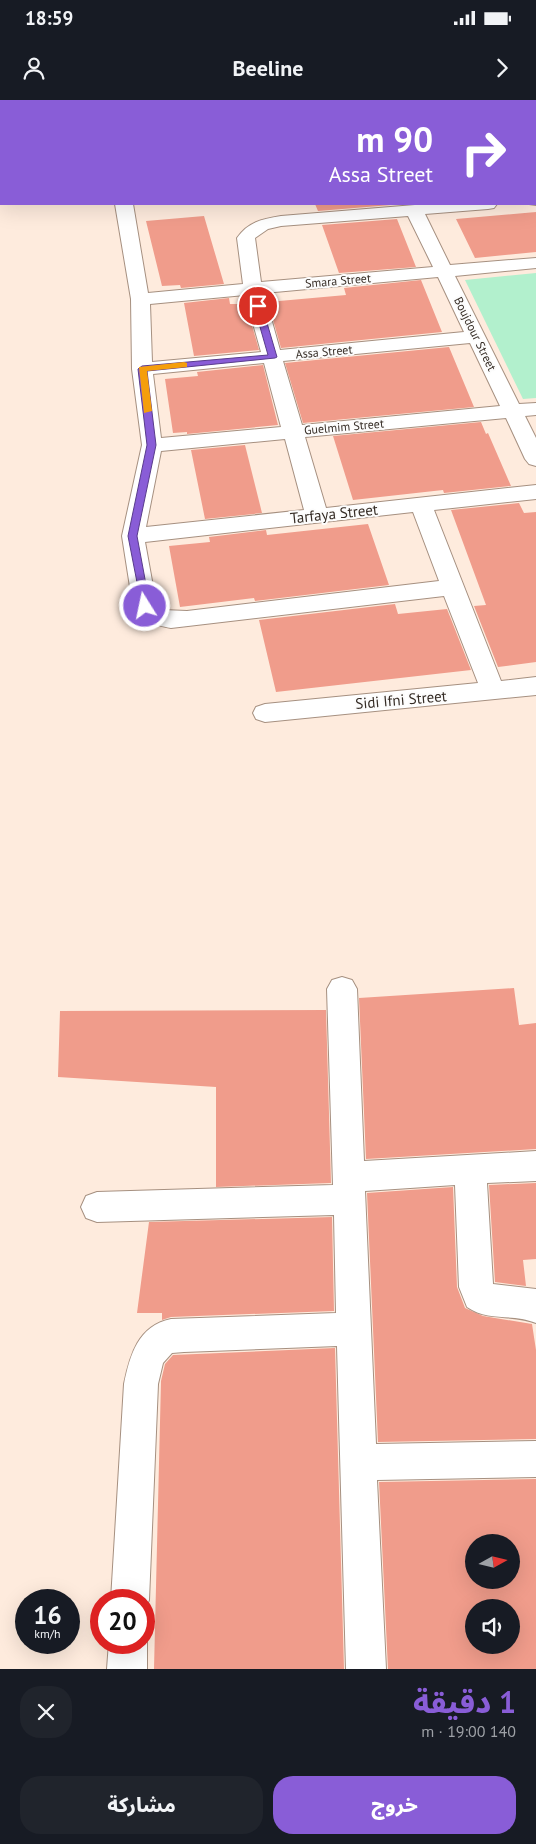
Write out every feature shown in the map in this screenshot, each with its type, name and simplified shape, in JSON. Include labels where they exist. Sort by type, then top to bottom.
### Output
[{"type":"street","points":[[124,205],[140,299],[142,369],[152,445],[132,536],[145,606],[156,617],[171,620],[187,620],[452,587]]},
{"type":"street","points":[[317,516],[253,289],[246,238],[249,233],[259,226],[281,221],[403,208],[467,205]]},
{"type":"street","name":"Boujdour Street","points":[[403,208],[444,272],[536,459]]},
{"type":"street","name":"Smara Street","points":[[140,299],[536,263]]},
{"type":"street","name":"Assa Street","points":[[142,369],[476,337]]},
{"type":"street","name":"Guelmim Street","points":[[152,445],[536,409]]},
{"type":"street","name":"Tarfaya Street","points":[[132,536],[536,492]]},
{"type":"street","points":[[421,505],[493,691]]},
{"type":"street","name":"Sidi Ifni Street","points":[[265,713],[536,686]]},
{"type":"street","points":[[342,989],[366,1669]]},
{"type":"street","points":[[97,1208],[349,1189],[470,1170],[536,1166]]},
{"type":"street","points":[[470,1170],[476,1287],[479,1295],[486,1300],[531,1303],[536,1306]]},
{"type":"street","points":[[131,1589],[141,1384],[147,1358],[156,1345],[164,1338],[184,1335],[354,1329]]},
{"type":"street","points":[[359,1462],[536,1459]]},
{"type":"street","points":[[127,1669],[128,1654]]},
{"type":"green space","points":[[536,273],[536,398],[523,399],[465,280]]},
{"type":"building","points":[[315,205],[391,205],[318,211]]},
{"type":"building","points":[[536,212],[536,252],[475,258],[456,219]]},
{"type":"building","points":[[204,216],[224,284],[181,288],[180,285],[162,286],[146,221]]},
{"type":"building","points":[[397,219],[416,267],[339,273],[322,225]]},
{"type":"building","points":[[421,280],[442,332],[281,348],[268,302],[346,295],[344,288]]},
{"type":"building","points":[[229,298],[230,304],[246,304],[259,350],[194,356],[184,303]]},
{"type":"building","points":[[449,347],[474,407],[303,423],[285,363]]},
{"type":"building","points":[[263,365],[278,425],[187,434],[187,432],[173,433],[165,379],[198,376],[197,372]]},
{"type":"building","points":[[481,422],[486,434],[488,433],[511,486],[444,493],[443,490],[353,500],[333,436]]},
{"type":"building","points":[[245,445],[262,513],[205,519],[191,450]]},
{"type":"building","points":[[519,503],[524,513],[536,512],[536,662],[498,667],[474,606],[486,605],[451,510]]},
{"type":"building","points":[[368,524],[389,585],[255,601],[254,598],[180,607],[169,546],[210,542],[209,537],[266,530],[267,535]]},
{"type":"building","points":[[395,604],[398,614],[447,609],[471,670],[276,692],[259,620]]},
{"type":"building","points":[[514,988],[519,1025],[536,1023],[536,1149],[366,1159],[359,998]]},
{"type":"building","points":[[326,1010],[331,1183],[216,1187],[216,1087],[58,1077],[60,1011]]},
{"type":"building","points":[[536,1183],[536,1259],[523,1260],[526,1286],[495,1282],[489,1185]]},
{"type":"building","points":[[453,1187],[457,1287],[465,1308],[483,1316],[532,1324],[536,1350],[536,1439],[378,1442],[367,1193]]},
{"type":"building","points":[[332,1217],[334,1311],[171,1317],[162,1320],[162,1313],[137,1313],[149,1222]]},
{"type":"building","points":[[335,1348],[344,1669],[154,1669],[161,1381],[165,1364],[173,1355]]},
{"type":"building","points":[[536,1479],[536,1669],[388,1669],[379,1482]]},
{"type":"slow traffic","points":[[147,411],[142,369],[184,365]]},
{"type":"route","points":[[145,606],[132,536],[152,445],[142,369],[272,357],[258,306]]}]
